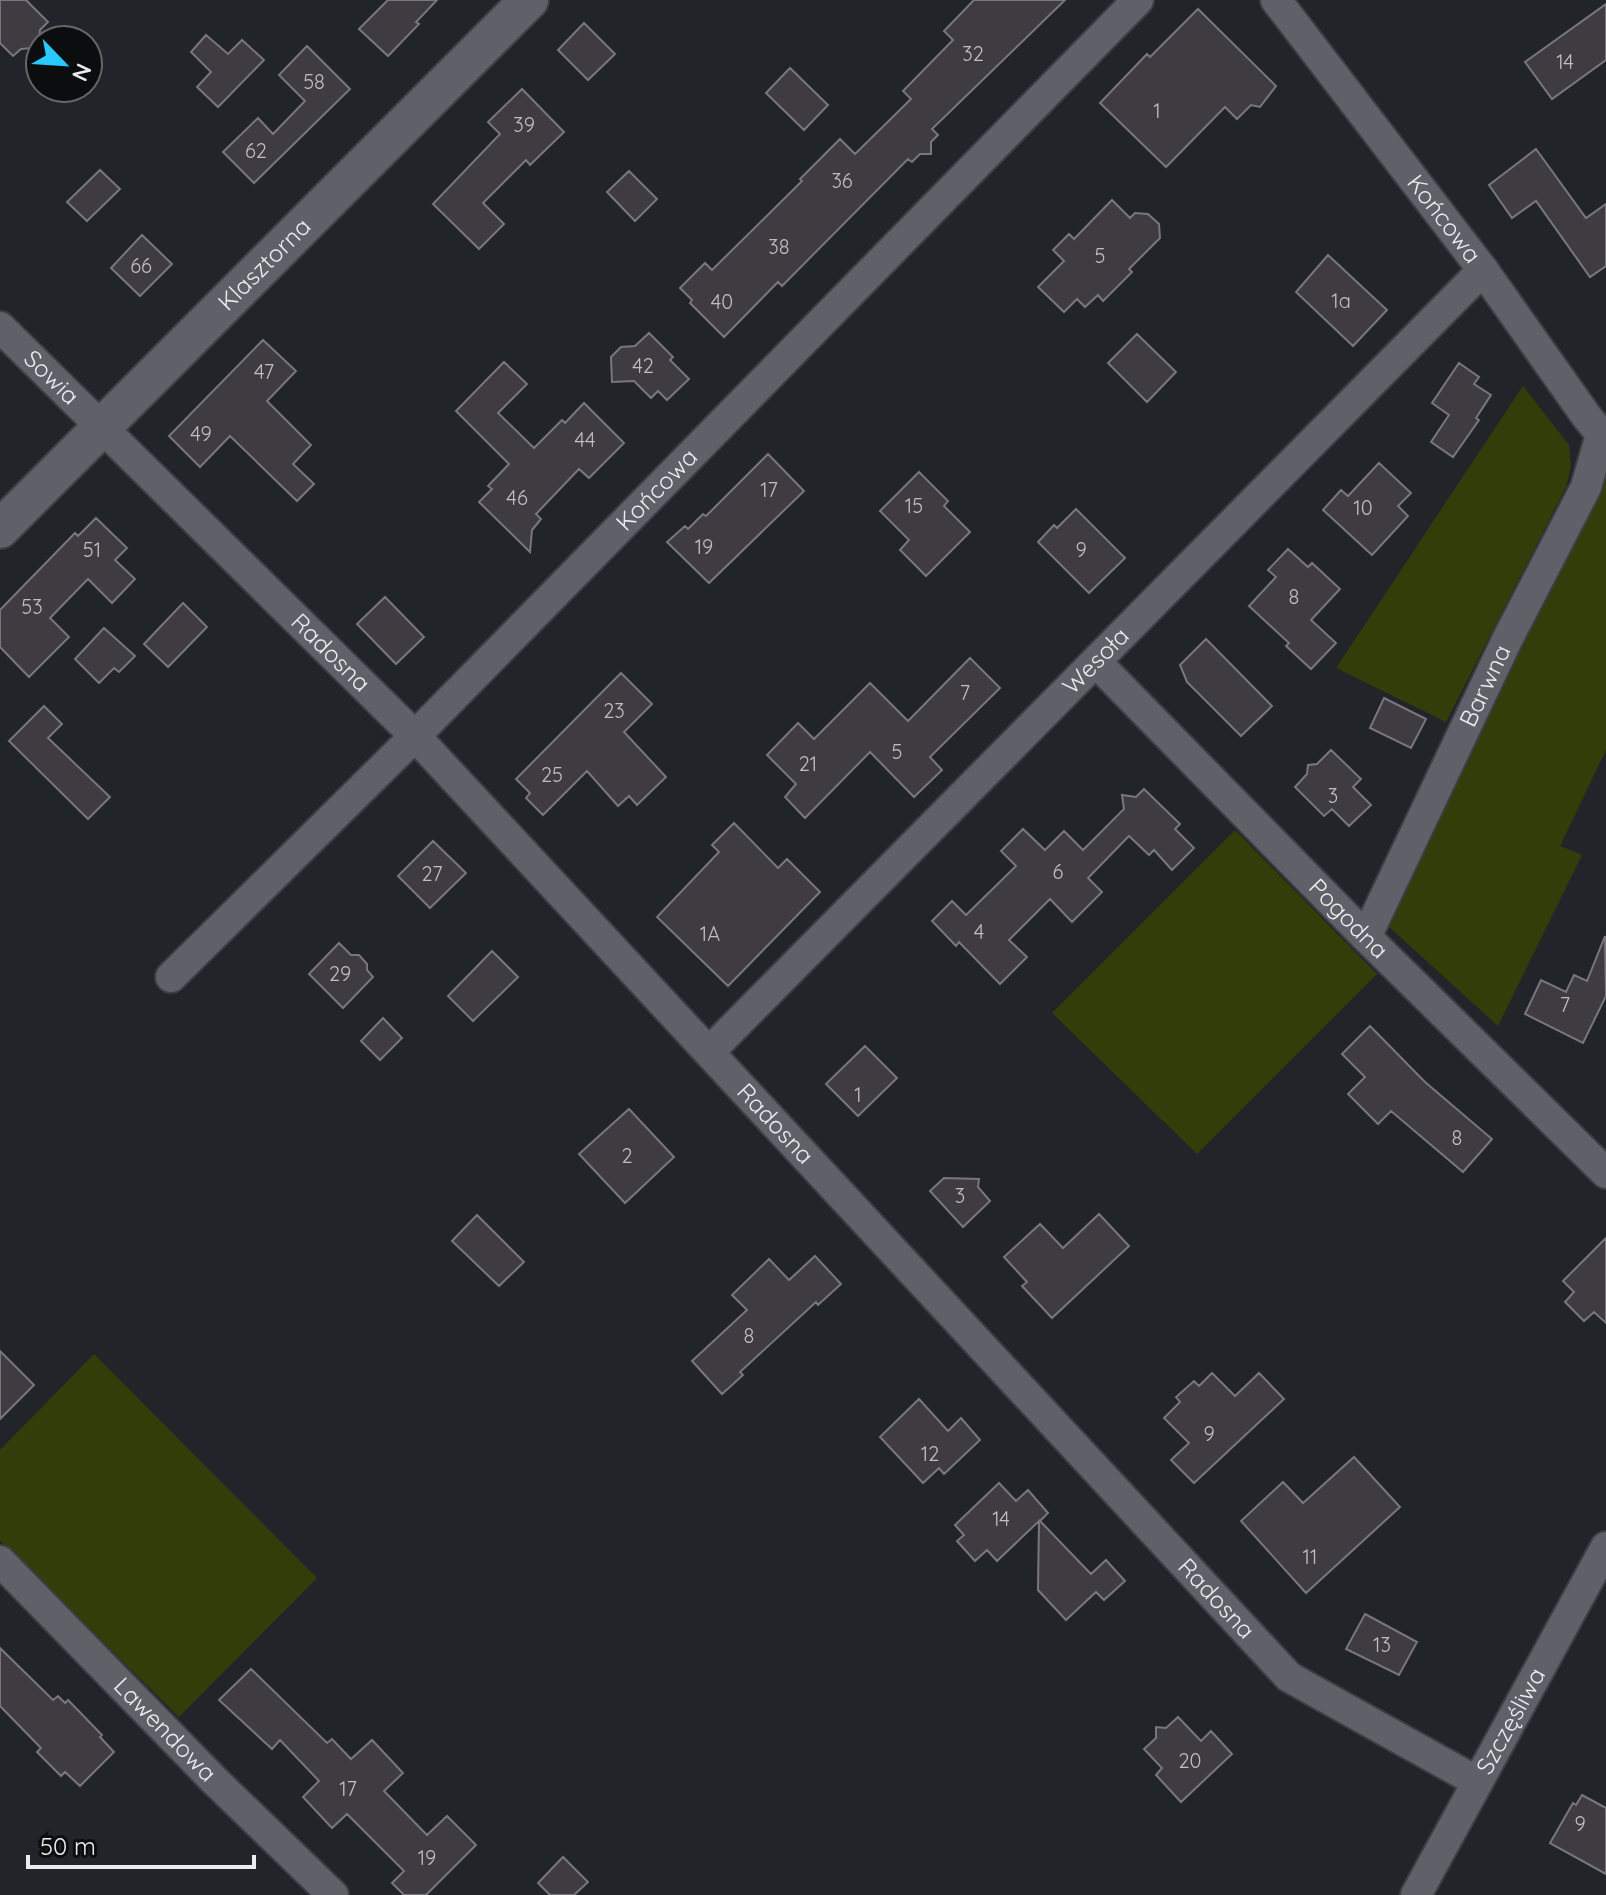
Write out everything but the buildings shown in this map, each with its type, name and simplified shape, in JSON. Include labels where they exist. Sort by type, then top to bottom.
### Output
[{"type":"street","name":"Klasztorna","points":[[0,529],[529,0]]},
{"type":"street","name":"Końcowa","points":[[171,977],[415,736],[1138,0]]},
{"type":"street","name":"Końcowa","points":[[1276,0],[1483,270],[1604,438]]},
{"type":"street","name":"Wesoła","points":[[709,1052],[1483,270]]},
{"type":"street","name":"Sowia","points":[[0,327],[103,427]]},
{"type":"street","name":"Radosna","points":[[103,427],[415,736],[1289,1677],[1476,1781]]},
{"type":"street","name":"Barwna","points":[[1366,937],[1507,640],[1586,487],[1604,438]]},
{"type":"street","name":"Pogodna","points":[[1096,662],[1366,937],[1606,1173]]},
{"type":"street","name":"Szczęśliwa","points":[[1416,1895],[1606,1547]]},
{"type":"street","name":"Lawendowa","points":[[0,1561],[214,1780],[333,1895]]},
{"type":"green space","points":[[1523,386],[1569,445],[1571,467],[1566,487],[1446,722],[1336,668]]},
{"type":"green space","points":[[1604,470],[1606,750],[1560,846],[1582,855],[1498,1026],[1388,926]]},
{"type":"green space","points":[[1235,830],[1377,974],[1197,1154],[1052,1013]]},
{"type":"green space","points":[[94,1354],[317,1578],[179,1717],[0,1541],[0,1450]]}]
